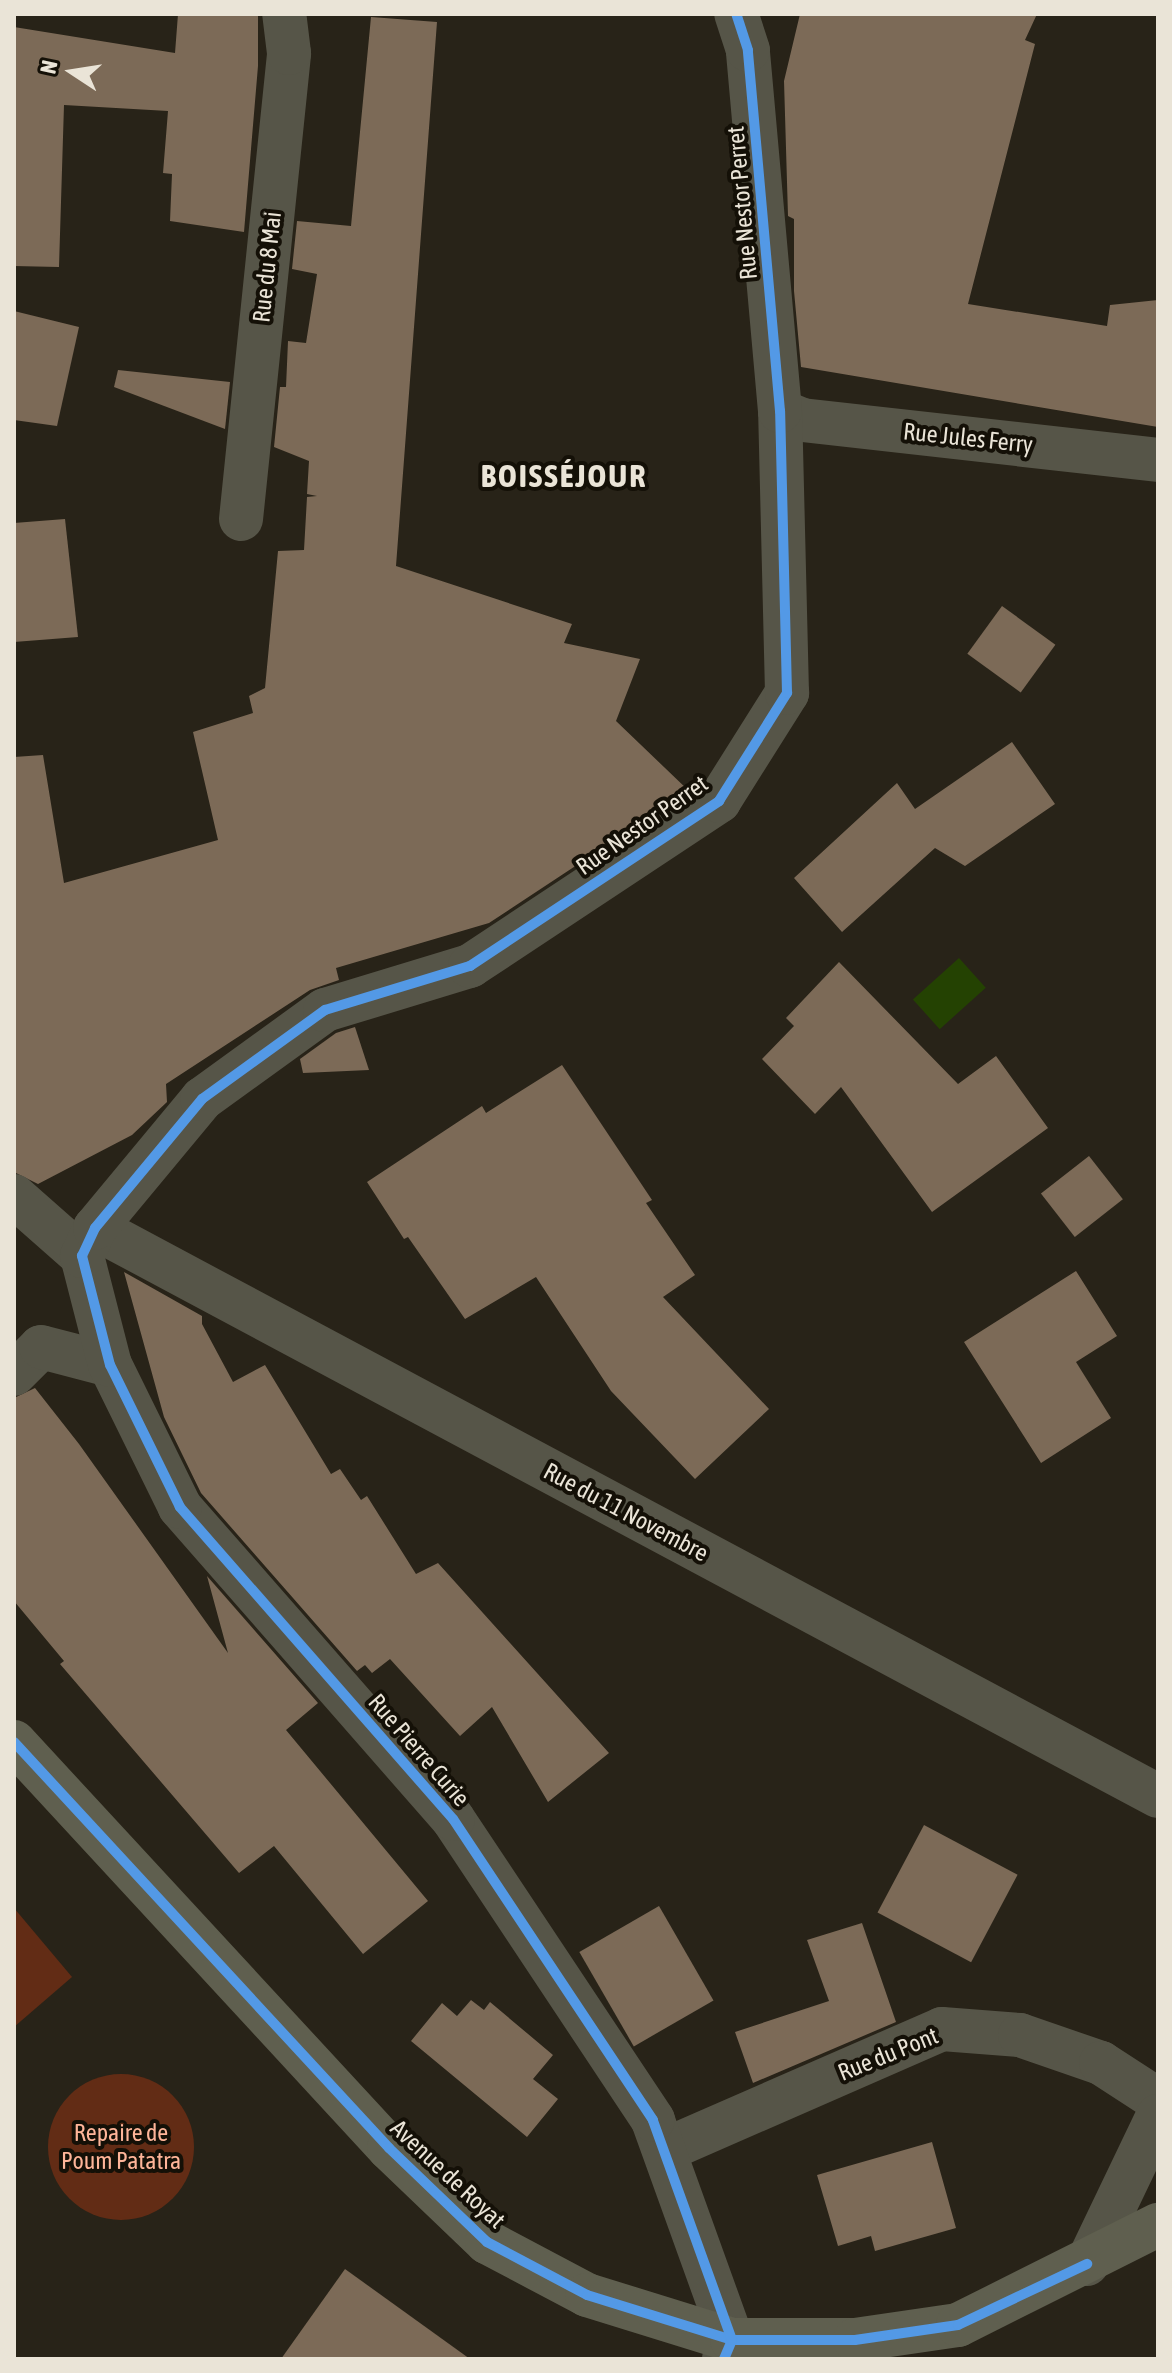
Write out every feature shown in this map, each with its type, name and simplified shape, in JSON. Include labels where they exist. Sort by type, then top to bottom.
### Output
[{"type":"main road","name":"Avenue de Royat","points":[[14,1742],[389,2148],[487,2242],[587,2295],[728,2349],[855,2340],[958,2325],[1087,2264],[1158,2225]]},
{"type":"street","name":"Rue du 8 Mai","points":[[241,519],[289,53],[284,14]]},
{"type":"street","name":"Rue Nestor Perret","points":[[88,1242],[202,1099],[325,1010],[470,966],[719,801],[787,693],[780,411],[748,50],[736,14]]},
{"type":"street","name":"Rue Jules Ferry","points":[[780,411],[802,420],[1158,460]]},
{"type":"street","name":"Rue du 11 Novembre","points":[[14,1196],[88,1242],[1158,1796]]},
{"type":"street","name":"Rue Pierre Curie","points":[[88,1242],[110,1365],[180,1507],[453,1819],[653,2120],[728,2349]]},
{"type":"street","points":[[14,1374],[41,1347],[110,1365]]},
{"type":"street","name":"Rue du Pont","points":[[665,2150],[942,2029],[1020,2035],[1101,2063],[1158,2100]]},
{"type":"street","points":[[1087,2264],[1158,2116]]},
{"type":"green space","points":[[14,1908],[72,1977],[14,2027]]},
{"type":"green space","name":"Repaire de Poum Patatra","points":[[121,2074],[149,2080],[172,2096],[188,2119],[194,2147],[188,2175],[172,2198],[149,2214],[121,2220],[93,2214],[70,2198],[54,2175],[48,2147],[54,2119],[70,2096],[93,2080]]},
{"type":"shaded area","points":[[959,958],[986,988],[940,1029],[913,999]]},
{"type":"building","points":[[178,14],[258,14],[258,66],[244,232],[170,221],[172,174],[163,173],[168,111],[64,105],[59,267],[14,266],[14,27],[175,53]]},
{"type":"building","points":[[800,14],[1037,14],[1025,40],[1035,44],[968,304],[1107,326],[1110,305],[1158,300],[1158,427],[801,367],[794,291],[794,219],[788,216],[784,81]]},
{"type":"building","points":[[371,17],[437,22],[396,566],[572,624],[564,643],[640,659],[616,721],[689,791],[489,923],[336,968],[339,980],[310,990],[166,1084],[167,1102],[132,1135],[38,1184],[14,1172],[14,757],[43,755],[64,883],[218,840],[193,732],[253,713],[249,696],[265,688],[278,551],[304,550],[307,497],[317,496],[307,494],[309,461],[274,447],[280,387],[286,387],[288,341],[306,343],[317,274],[292,269],[297,221],[351,226]]},
{"type":"building","points":[[14,311],[79,327],[57,426],[14,420]]},
{"type":"building","points":[[118,370],[230,382],[225,429],[114,387]]},
{"type":"building","points":[[65,519],[78,637],[14,642],[14,523]]},
{"type":"building","points":[[1002,606],[1055,645],[1021,693],[967,654]]},
{"type":"building","points":[[1012,742],[1055,804],[965,866],[935,848],[842,932],[794,878],[897,783],[915,809]]},
{"type":"building","points":[[839,962],[958,1084],[996,1056],[1048,1128],[932,1212],[841,1087],[815,1114],[762,1059],[794,1026],[786,1018]]},
{"type":"building","points":[[355,1027],[369,1070],[303,1073],[300,1059],[336,1033]]},
{"type":"building","points":[[562,1065],[652,1200],[646,1203],[695,1275],[663,1297],[769,1409],[695,1479],[611,1391],[536,1277],[465,1319],[408,1237],[404,1239],[367,1182],[482,1106],[486,1113]]},
{"type":"building","points":[[1089,1156],[1123,1199],[1075,1237],[1041,1194]]},
{"type":"building","points":[[1076,1271],[1117,1336],[1076,1362],[1111,1418],[1041,1463],[964,1342]]},
{"type":"building","points":[[124,1272],[202,1316],[202,1324],[233,1382],[265,1365],[331,1474],[340,1469],[361,1500],[367,1496],[416,1574],[438,1563],[609,1753],[548,1802],[492,1707],[460,1736],[390,1659],[372,1673],[365,1665],[357,1671],[201,1493],[164,1417]]},
{"type":"building","points":[[35,1388],[79,1444],[228,1653],[207,1576],[318,1703],[286,1730],[428,1901],[363,1954],[274,1846],[239,1873],[60,1664],[64,1661],[14,1601],[14,1398]]},
{"type":"building","points":[[924,1825],[1018,1875],[971,1962],[878,1912]]},
{"type":"building","points":[[659,1906],[714,2000],[634,2046],[579,1952]]},
{"type":"building","points":[[862,1923],[896,2022],[753,2083],[735,2032],[829,2001],[807,1940]]},
{"type":"building","points":[[471,2000],[484,2010],[490,2002],[553,2055],[533,2079],[558,2099],[527,2137],[411,2041],[442,2003],[457,2016]]},
{"type":"building","points":[[932,2142],[956,2228],[875,2251],[871,2236],[838,2246],[817,2175]]},
{"type":"building","points":[[345,2269],[470,2359],[281,2359]]},
{"type":"cycle path","points":[[724,2359],[732,2340],[653,2120],[453,1819],[180,1507],[110,1365],[82,1256],[95,1228],[202,1099],[325,1010],[470,966],[719,801],[787,693],[780,411],[748,50],[736,14]]},
{"type":"cycle path","points":[[14,1742],[389,2148],[487,2242],[587,2295],[732,2340],[855,2340],[958,2325],[1087,2264]]},
{"type":"district","name":"BOISSÉJOUR","points":[[564,476]]}]
